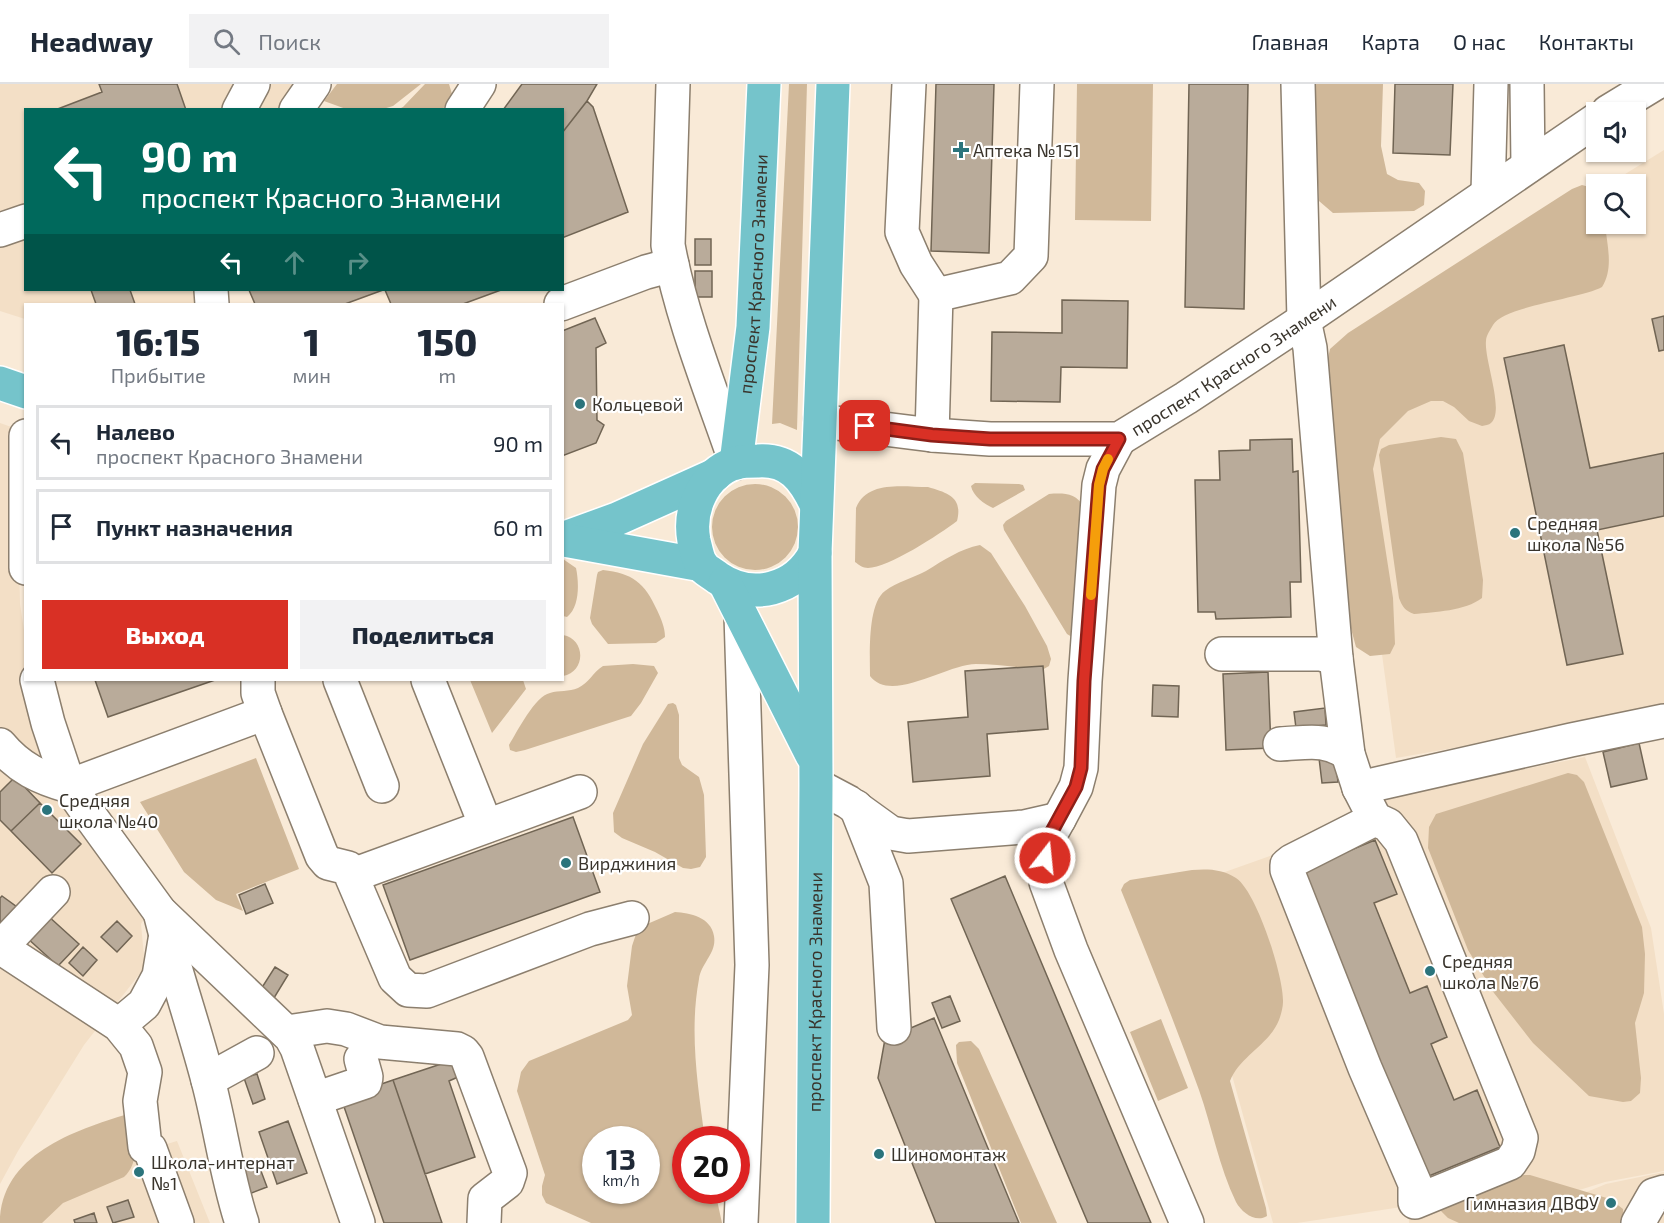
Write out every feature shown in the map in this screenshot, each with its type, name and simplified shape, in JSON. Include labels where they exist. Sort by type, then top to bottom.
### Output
[{"type":"main road","name":"проспект Красного Знамени","points":[[764,84],[753,327],[727,468],[708,483],[700,494],[693,513],[693,533],[713,574],[741,615],[816,774]]},
{"type":"main road","name":"проспект Красного Знамени","points":[[813,1223],[815,553],[833,84]]},
{"type":"main road","points":[[0,383],[24,391]]},
{"type":"main road","points":[[564,538],[617,519],[727,468],[761,460],[790,469],[805,482],[816,504]]},
{"type":"main road","points":[[564,539],[713,574],[743,590],[760,591],[777,587],[795,578],[809,564],[815,553]]},
{"type":"street","points":[[240,108],[254,84]]},
{"type":"street","points":[[297,108],[314,84]]},
{"type":"street","points":[[463,108],[479,84]]},
{"type":"street","points":[[673,84],[668,244],[727,468]]},
{"type":"street","points":[[909,84],[902,232],[916,264],[936,295],[932,435]]},
{"type":"street","points":[[936,295],[1010,278],[1031,256],[1036,84]]},
{"type":"street","points":[[1298,84],[1304,320],[1310,348],[1336,658],[1348,754],[1359,788],[1375,819],[1388,825],[1401,841],[1521,1138],[1518,1151],[1510,1163],[1415,1202],[1415,1184],[1361,1058],[1287,870],[1287,865],[1292,861],[1375,819]]},
{"type":"street","points":[[1488,194],[1491,84]]},
{"type":"street","points":[[1527,84],[1528,166]]},
{"type":"street","points":[[1624,102],[1654,84]]},
{"type":"street","name":"проспект Красного Знамени","points":[[820,421],[932,435],[990,439],[1119,439],[1304,320],[1586,127]]},
{"type":"street","points":[[0,230],[24,222]]},
{"type":"street","points":[[564,303],[646,272],[672,265]]},
{"type":"street","points":[[1119,439],[1103,469],[1099,485],[1084,681],[1081,768],[1076,787],[1045,844],[1046,882],[1071,950],[1187,1223]]},
{"type":"street","points":[[741,615],[752,954],[741,1223]]},
{"type":"street","points":[[1222,654],[1321,654],[1336,658]]},
{"type":"street","points":[[38,681],[48,723],[69,786],[163,924],[287,1032],[297,1048],[358,1223]]},
{"type":"street","points":[[258,681],[258,693],[265,713],[322,856],[328,862],[348,868],[395,978],[408,990],[427,991],[590,929],[632,918]]},
{"type":"street","points":[[340,681],[382,786]]},
{"type":"street","points":[[428,681],[486,826]]},
{"type":"street","points":[[0,745],[25,769],[46,780],[69,786],[265,713]]},
{"type":"street","points":[[1359,788],[1664,721]]},
{"type":"street","points":[[1280,744],[1323,742],[1333,744],[1348,754]]},
{"type":"street","points":[[816,774],[891,833],[908,836],[1024,826],[1059,819]]},
{"type":"street","points":[[352,875],[580,792]]},
{"type":"street","points":[[856,807],[886,883],[902,1017],[903,881],[891,833]]},
{"type":"street","points":[[53,892],[0,947],[119,1025],[136,1046],[145,1072],[140,1101],[145,1147],[150,1149],[177,1223]]},
{"type":"street","points":[[119,1025],[144,1004],[159,976],[163,924]]},
{"type":"street","points":[[163,924],[208,1080],[221,1131],[233,1196],[242,1223]]},
{"type":"street","points":[[287,1032],[327,1026],[346,1029],[380,1042],[457,1049],[463,1052],[473,1072],[510,1173],[507,1182],[484,1199],[484,1223]]},
{"type":"street","points":[[208,1080],[256,1053]]},
{"type":"street","points":[[315,1099],[365,1082],[366,1077],[361,1059]]},
{"type":"street","points":[[1638,1223],[1654,1196],[1664,1192]]},
{"type":"shaded area","points":[[0,84],[297,84],[279,108],[24,108],[24,291],[215,291],[206,303],[24,303],[24,319],[0,311]]},
{"type":"shaded area","points":[[337,84],[421,84],[393,106],[386,108],[343,108],[324,101]]},
{"type":"shaded area","points":[[425,84],[449,84],[452,94],[444,108],[401,108]]},
{"type":"shaded area","points":[[789,84],[807,84],[797,430],[780,423],[772,424]]},
{"type":"shaded area","points":[[1077,84],[1153,84],[1151,221],[1075,220]]},
{"type":"shaded area","points":[[1313,84],[1383,84],[1381,146],[1387,174],[1398,180],[1419,183],[1425,191],[1424,205],[1414,211],[1333,213],[1319,201]]},
{"type":"shaded area","name":"Средняя школа №56","points":[[1664,150],[1664,709],[1396,758],[1342,358],[1586,229],[1586,234],[1646,234],[1646,174],[1625,174]]},
{"type":"shaded area","points":[[1582,185],[1586,186],[1586,234],[1606,234],[1609,264],[1602,287],[1512,313],[1500,318],[1493,325],[1486,341],[1496,408],[1495,417],[1490,424],[1482,426],[1469,421],[1454,407],[1443,401],[1431,401],[1408,411],[1380,439],[1373,469],[1393,598],[1395,644],[1390,654],[1370,656],[1356,647],[1350,625],[1326,367],[1330,349],[1348,333],[1572,189]]},
{"type":"shaded area","name":"Средняя школа №40","points":[[0,423],[20,430],[18,526],[20,604],[24,630],[24,681],[26,681],[77,784],[156,898],[141,924],[145,967],[84,1045],[0,1184]]},
{"type":"shaded area","points":[[1441,437],[1456,439],[1463,453],[1483,580],[1482,598],[1459,608],[1414,614],[1404,608],[1399,598],[1379,455],[1381,449],[1389,445]]},
{"type":"shaded area","points":[[975,483],[1019,484],[1023,485],[1025,490],[993,508],[976,496],[971,486]]},
{"type":"shaded area","points":[[755,484],[779,491],[791,503],[798,527],[791,551],[779,563],[755,570],[731,563],[719,551],[712,527],[719,503],[731,491]]},
{"type":"shaded area","points":[[887,487],[928,487],[948,494],[956,501],[957,521],[927,542],[877,567],[863,567],[855,562],[856,508],[861,499],[868,493]]},
{"type":"shaded area","points":[[1049,494],[1073,496],[1084,507],[1074,636],[1072,637],[1067,634],[1003,525]]},
{"type":"shaded area","points":[[980,545],[991,553],[1025,606],[1047,646],[1051,659],[1049,666],[1042,670],[976,664],[905,685],[879,684],[870,676],[870,656],[872,618],[879,598],[895,585],[959,552]]},
{"type":"shaded area","points":[[564,560],[576,568],[578,580],[576,601],[567,617],[564,616]]},
{"type":"shaded area","points":[[603,570],[630,577],[642,586],[657,610],[664,626],[665,637],[656,643],[608,644],[590,618],[597,575]]},
{"type":"shaded area","points":[[564,635],[571,638],[579,649],[579,662],[571,673],[564,676]]},
{"type":"shaded area","points":[[633,664],[654,666],[658,673],[631,716],[525,750],[516,752],[510,750],[509,745],[522,724],[533,707],[544,696],[553,692],[578,688],[603,666]]},
{"type":"shaded area","points":[[470,681],[523,681],[526,689],[492,733]]},
{"type":"shaded area","points":[[673,703],[679,715],[679,758],[682,765],[699,777],[704,795],[706,857],[700,867],[691,869],[683,868],[614,832],[613,813],[643,744],[668,704]]},
{"type":"shaded area","name":"Средняя школа №76","points":[[1585,757],[1651,928],[1664,1014],[1664,1171],[1605,1182],[1473,1223],[1409,1223],[1408,1206],[1297,1223],[1273,1223],[1180,888],[1273,855],[1379,803],[1415,791]]},
{"type":"shaded area","points":[[256,758],[299,869],[236,894],[243,911],[216,900],[184,872],[140,802]]},
{"type":"shaded area","points":[[1568,773],[1577,775],[1584,782],[1642,927],[1645,954],[1644,993],[1635,1023],[1641,1078],[1640,1093],[1631,1101],[1623,1102],[1589,1096],[1533,1043],[1494,993],[1468,950],[1428,848],[1429,827],[1436,814]]},
{"type":"shaded area","points":[[1192,870],[1220,871],[1236,878],[1244,886],[1268,936],[1279,974],[1283,1002],[1279,1020],[1269,1037],[1240,1064],[1230,1081],[1266,1208],[1267,1216],[1263,1218],[1254,1218],[1242,1210],[1230,1189],[1190,1065],[1121,890],[1130,880]]},
{"type":"shaded area","points":[[675,912],[693,915],[704,920],[709,924],[714,936],[713,948],[700,973],[696,999],[696,1059],[703,1126],[672,1126],[672,1204],[718,1204],[722,1223],[591,1223],[546,1203],[542,1195],[545,1175],[517,1091],[521,1072],[529,1061],[628,1020],[632,1015],[627,986],[632,946],[638,928]]},
{"type":"shaded area","points":[[1161,1019],[1188,1088],[1158,1101],[1130,1032]]},
{"type":"shaded area","points":[[971,1041],[979,1049],[1057,1223],[1021,1223],[957,1063],[956,1045],[959,1042]]},
{"type":"shaded area","points":[[128,1114],[135,1147],[133,1163],[124,1177],[63,1203],[42,1223],[0,1223],[3,1199],[13,1180],[27,1163],[44,1149],[64,1138]]},
{"type":"shaded area","name":"Школа-интернат №1","points":[[177,1141],[210,1223],[35,1223],[25,1196]]},
{"type":"shaded area","name":"Гимназия ДВФУ","points":[[1664,1172],[1664,1223],[1511,1223],[1606,1184]]},
{"type":"shaded area","points":[[1511,1175],[1530,1175],[1610,1199],[1623,1209],[1624,1223],[1459,1223],[1448,1218],[1441,1211],[1447,1202]]},
{"type":"building","points":[[99,84],[177,84],[185,108],[60,108],[102,92]]},
{"type":"building","points":[[522,84],[597,84],[564,130],[564,108],[504,108]]},
{"type":"building","points":[[936,84],[994,84],[989,253],[931,251]]},
{"type":"building","points":[[1189,84],[1248,84],[1244,309],[1185,307]]},
{"type":"building","points":[[1395,84],[1453,84],[1450,155],[1393,153]]},
{"type":"building","points":[[587,101],[593,107],[628,212],[564,237],[564,130]]},
{"type":"building","points":[[695,239],[711,239],[711,265],[695,265]]},
{"type":"building","points":[[695,271],[712,271],[712,297],[695,297]]},
{"type":"building","points":[[91,291],[130,291],[135,303],[96,303]]},
{"type":"building","points":[[249,291],[380,291],[348,303],[255,303]]},
{"type":"building","points":[[385,291],[498,291],[466,303],[391,303]]},
{"type":"building","points":[[1062,300],[1128,301],[1127,368],[1061,367],[1060,402],[991,401],[992,332],[1062,333]]},
{"type":"building","points":[[1664,316],[1664,350],[1659,351],[1652,319]]},
{"type":"building","name":"Кольцевой","points":[[595,318],[606,343],[596,348],[597,420],[604,425],[596,443],[564,455],[564,330]]},
{"type":"building","points":[[1564,345],[1590,468],[1664,453],[1664,516],[1597,530],[1623,654],[1567,665],[1504,358]]},
{"type":"building","points":[[1292,439],[1293,472],[1298,471],[1301,582],[1290,582],[1291,617],[1216,619],[1215,612],[1198,612],[1195,480],[1220,480],[1219,451],[1250,450],[1250,440]]},
{"type":"building","points":[[1043,666],[1048,729],[987,734],[990,776],[913,782],[908,722],[968,717],[965,671]]},
{"type":"building","points":[[1268,672],[1271,748],[1226,750],[1223,674]]},
{"type":"building","points":[[95,681],[212,681],[108,717]]},
{"type":"building","points":[[1153,685],[1179,686],[1178,717],[1152,716]]},
{"type":"building","points":[[1325,708],[1326,725],[1296,728],[1294,712]]},
{"type":"building","points":[[1639,743],[1647,779],[1611,787],[1603,752]]},
{"type":"building","points":[[1335,756],[1338,782],[1322,783],[1319,758]]},
{"type":"building","points":[[15,777],[40,803],[11,831],[0,820],[0,792]]},
{"type":"building","points":[[40,803],[81,844],[52,873],[11,831]]},
{"type":"building","points":[[573,817],[600,892],[410,960],[383,885]]},
{"type":"building","points":[[1375,840],[1397,894],[1374,903],[1410,993],[1427,986],[1447,1037],[1431,1044],[1454,1100],[1477,1090],[1500,1147],[1424,1178],[1300,871]]},
{"type":"building","points":[[1005,876],[1151,1223],[1088,1223],[951,899]]},
{"type":"building","points":[[265,884],[273,903],[246,914],[239,895]]},
{"type":"building","points":[[2,896],[17,907],[4,924],[0,921],[0,898]]},
{"type":"building","points":[[47,915],[79,944],[58,966],[26,937]]},
{"type":"building","points":[[117,921],[132,936],[117,952],[101,937]]},
{"type":"building","points":[[83,947],[97,960],[83,976],[69,963]]},
{"type":"building","points":[[275,967],[288,975],[274,998],[261,989]]},
{"type":"building","points":[[950,996],[960,1021],[942,1028],[932,1003]]},
{"type":"building","points":[[934,1018],[1019,1223],[936,1223],[878,1078],[885,1039]]},
{"type":"building","points":[[453,1060],[458,1077],[449,1081],[475,1157],[425,1174],[393,1080]]},
{"type":"building","points":[[257,1074],[265,1099],[253,1104],[244,1078]]},
{"type":"building","points":[[393,1080],[442,1223],[384,1223],[341,1098]]},
{"type":"building","points":[[288,1121],[307,1173],[277,1184],[259,1132]]},
{"type":"building","points":[[258,1163],[267,1187],[249,1194],[240,1169]]},
{"type":"building","points":[[128,1200],[134,1217],[113,1223],[107,1207]]},
{"type":"building","points":[[94,1213],[97,1223],[75,1223],[74,1220]]},
{"type":"slow traffic","points":[[1091,595],[1099,485],[1108,459]]},
{"type":"place","name":"Аптека №151","points":[[961,150]]},
{"type":"place","name":"Кольцевой","points":[[580,404]]},
{"type":"place","name":"Средняя школа №56","points":[[1515,533]]},
{"type":"place","name":"Средняя школа №40","points":[[47,810]]},
{"type":"place","name":"Вирджиния","points":[[566,863]]},
{"type":"place","name":"Средняя школа №76","points":[[1430,971]]},
{"type":"place","name":"Шиномонтаж","points":[[879,1154]]},
{"type":"place","name":"Школа-интернат №1","points":[[139,1172]]},
{"type":"place","name":"Гимназия ДВФУ","points":[[1611,1203]]},
{"type":"route","points":[[865,426],[932,435],[990,439],[1119,439],[1103,469],[1099,485],[1084,681],[1081,768],[1076,787],[1045,844],[1045,858]]}]
